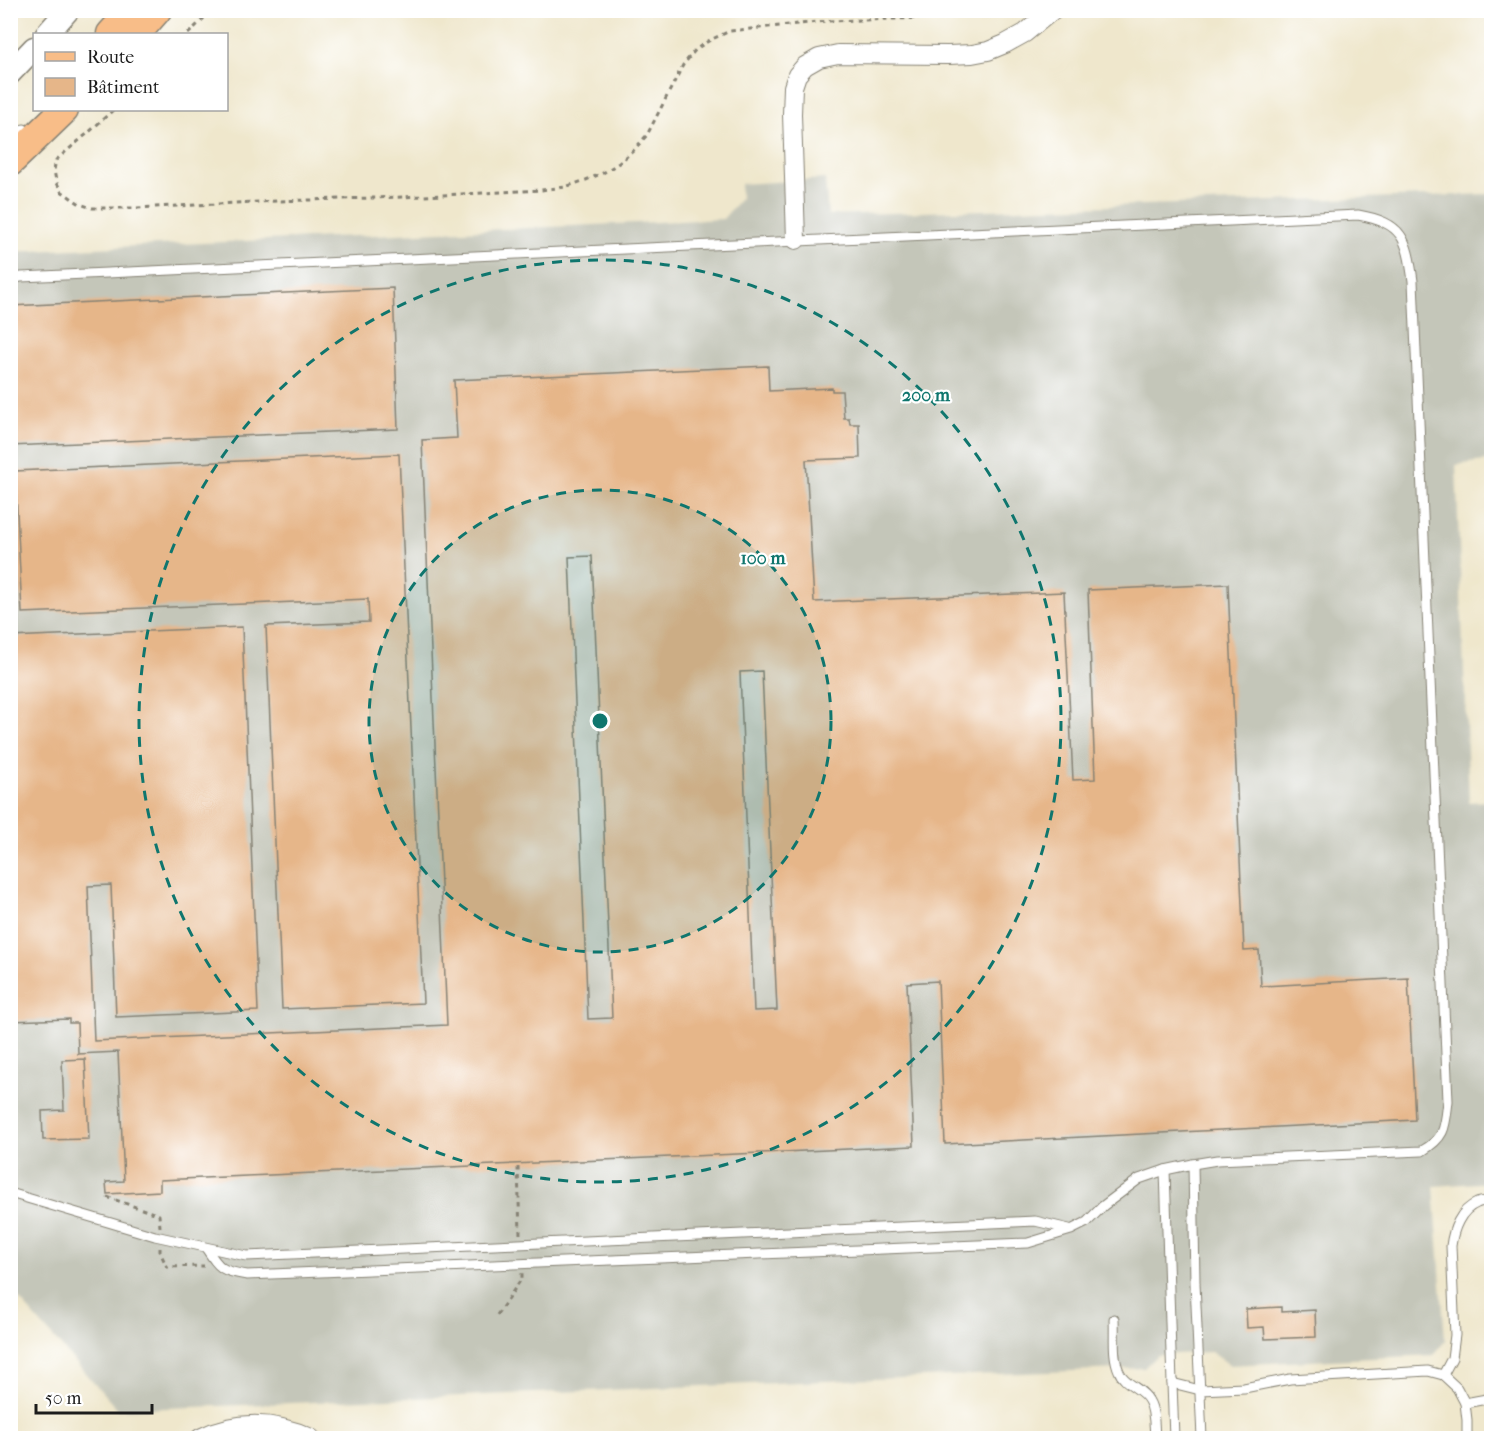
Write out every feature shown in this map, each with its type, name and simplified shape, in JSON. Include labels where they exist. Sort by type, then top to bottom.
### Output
[{"type":"main road","points":[[112,33],[133,10]]},
{"type":"main road","points":[[137,33],[157,10]]},
{"type":"main road","points":[[10,162],[63,111]]},
{"type":"main road","points":[[10,151],[39,116]]},
{"type":"street","points":[[47,33],[68,10]]},
{"type":"street","points":[[796,240],[793,87],[796,75],[805,66],[819,58],[838,54],[948,55],[988,51],[1025,33],[1044,20],[1053,10]]},
{"type":"street","points":[[10,73],[33,49]]},
{"type":"street","points":[[200,1438],[237,1426],[259,1424],[283,1428],[311,1438]]},
{"type":"lane","points":[[10,141],[39,116]]},
{"type":"lane","points":[[10,280],[21,276],[1358,215],[1376,218],[1392,226],[1402,237],[1409,254],[1413,293],[1448,1101],[1444,1128],[1439,1138],[1432,1144],[1422,1150],[1217,1160],[1165,1170],[1139,1179],[1103,1206],[1087,1222],[1071,1230],[1028,1243],[247,1275],[228,1272],[218,1265],[206,1248]]},
{"type":"lane","points":[[1193,1164],[1195,1283],[1202,1438]]},
{"type":"lane","points":[[1165,1170],[1174,1438]]},
{"type":"lane","points":[[10,1193],[155,1236],[246,1256],[1035,1221],[1071,1230]]},
{"type":"lane","points":[[1443,1375],[1452,1358],[1455,1335],[1452,1236],[1457,1222],[1466,1210],[1478,1203],[1491,1201]]},
{"type":"lane","points":[[1114,1319],[1116,1361],[1119,1373],[1149,1400],[1153,1412],[1155,1438]]},
{"type":"lane","points":[[1173,1383],[1200,1390],[1244,1388],[1290,1379],[1428,1371],[1443,1375],[1457,1388],[1465,1403],[1467,1438]]},
{"type":"lane","points":[[1465,1403],[1491,1398]]},
{"type":"path","points":[[189,33],[212,10]]},
{"type":"path","points":[[111,111],[56,160],[54,170],[56,181],[62,191],[80,204],[92,208],[403,198],[541,190],[565,187],[603,174],[626,157],[647,135],[683,65],[696,49],[730,31],[828,21],[928,18],[981,10]]},
{"type":"shaded area","points":[[825,179],[828,215],[1491,194],[1491,460],[1456,465],[1469,802],[1491,801],[1492,1182],[1434,1186],[1445,1340],[1434,1355],[1230,1365],[1211,1352],[1157,1355],[1144,1368],[118,1410],[11,1290],[10,252],[723,219],[741,198],[740,184]]},
{"type":"building","points":[[393,288],[398,429],[10,446],[10,306]]},
{"type":"building","points":[[768,366],[769,391],[832,388],[832,391],[842,391],[844,418],[849,418],[850,424],[859,424],[860,458],[806,460],[814,602],[1064,592],[1073,780],[1095,779],[1088,590],[1228,584],[1244,951],[1259,950],[1261,986],[1408,978],[1415,1120],[945,1144],[938,981],[907,983],[914,1146],[160,1180],[160,1191],[107,1194],[106,1182],[124,1181],[118,1052],[78,1054],[77,1023],[69,1023],[69,1019],[10,1021],[10,637],[242,627],[258,1011],[116,1017],[111,885],[88,886],[94,1041],[447,1025],[422,440],[457,438],[454,380]],"holes":[[[592,556],[612,1018],[588,1019],[569,557]],[[762,671],[777,1010],[754,1011],[740,672]]]},
{"type":"building","points":[[399,454],[423,1003],[282,1009],[266,626],[369,622],[368,599],[22,613],[15,471]]},
{"type":"building","points":[[85,1059],[89,1139],[43,1140],[42,1111],[64,1110],[62,1060]]},
{"type":"building","points":[[1281,1307],[1281,1312],[1315,1310],[1316,1337],[1265,1339],[1264,1327],[1247,1328],[1246,1309]]}]
